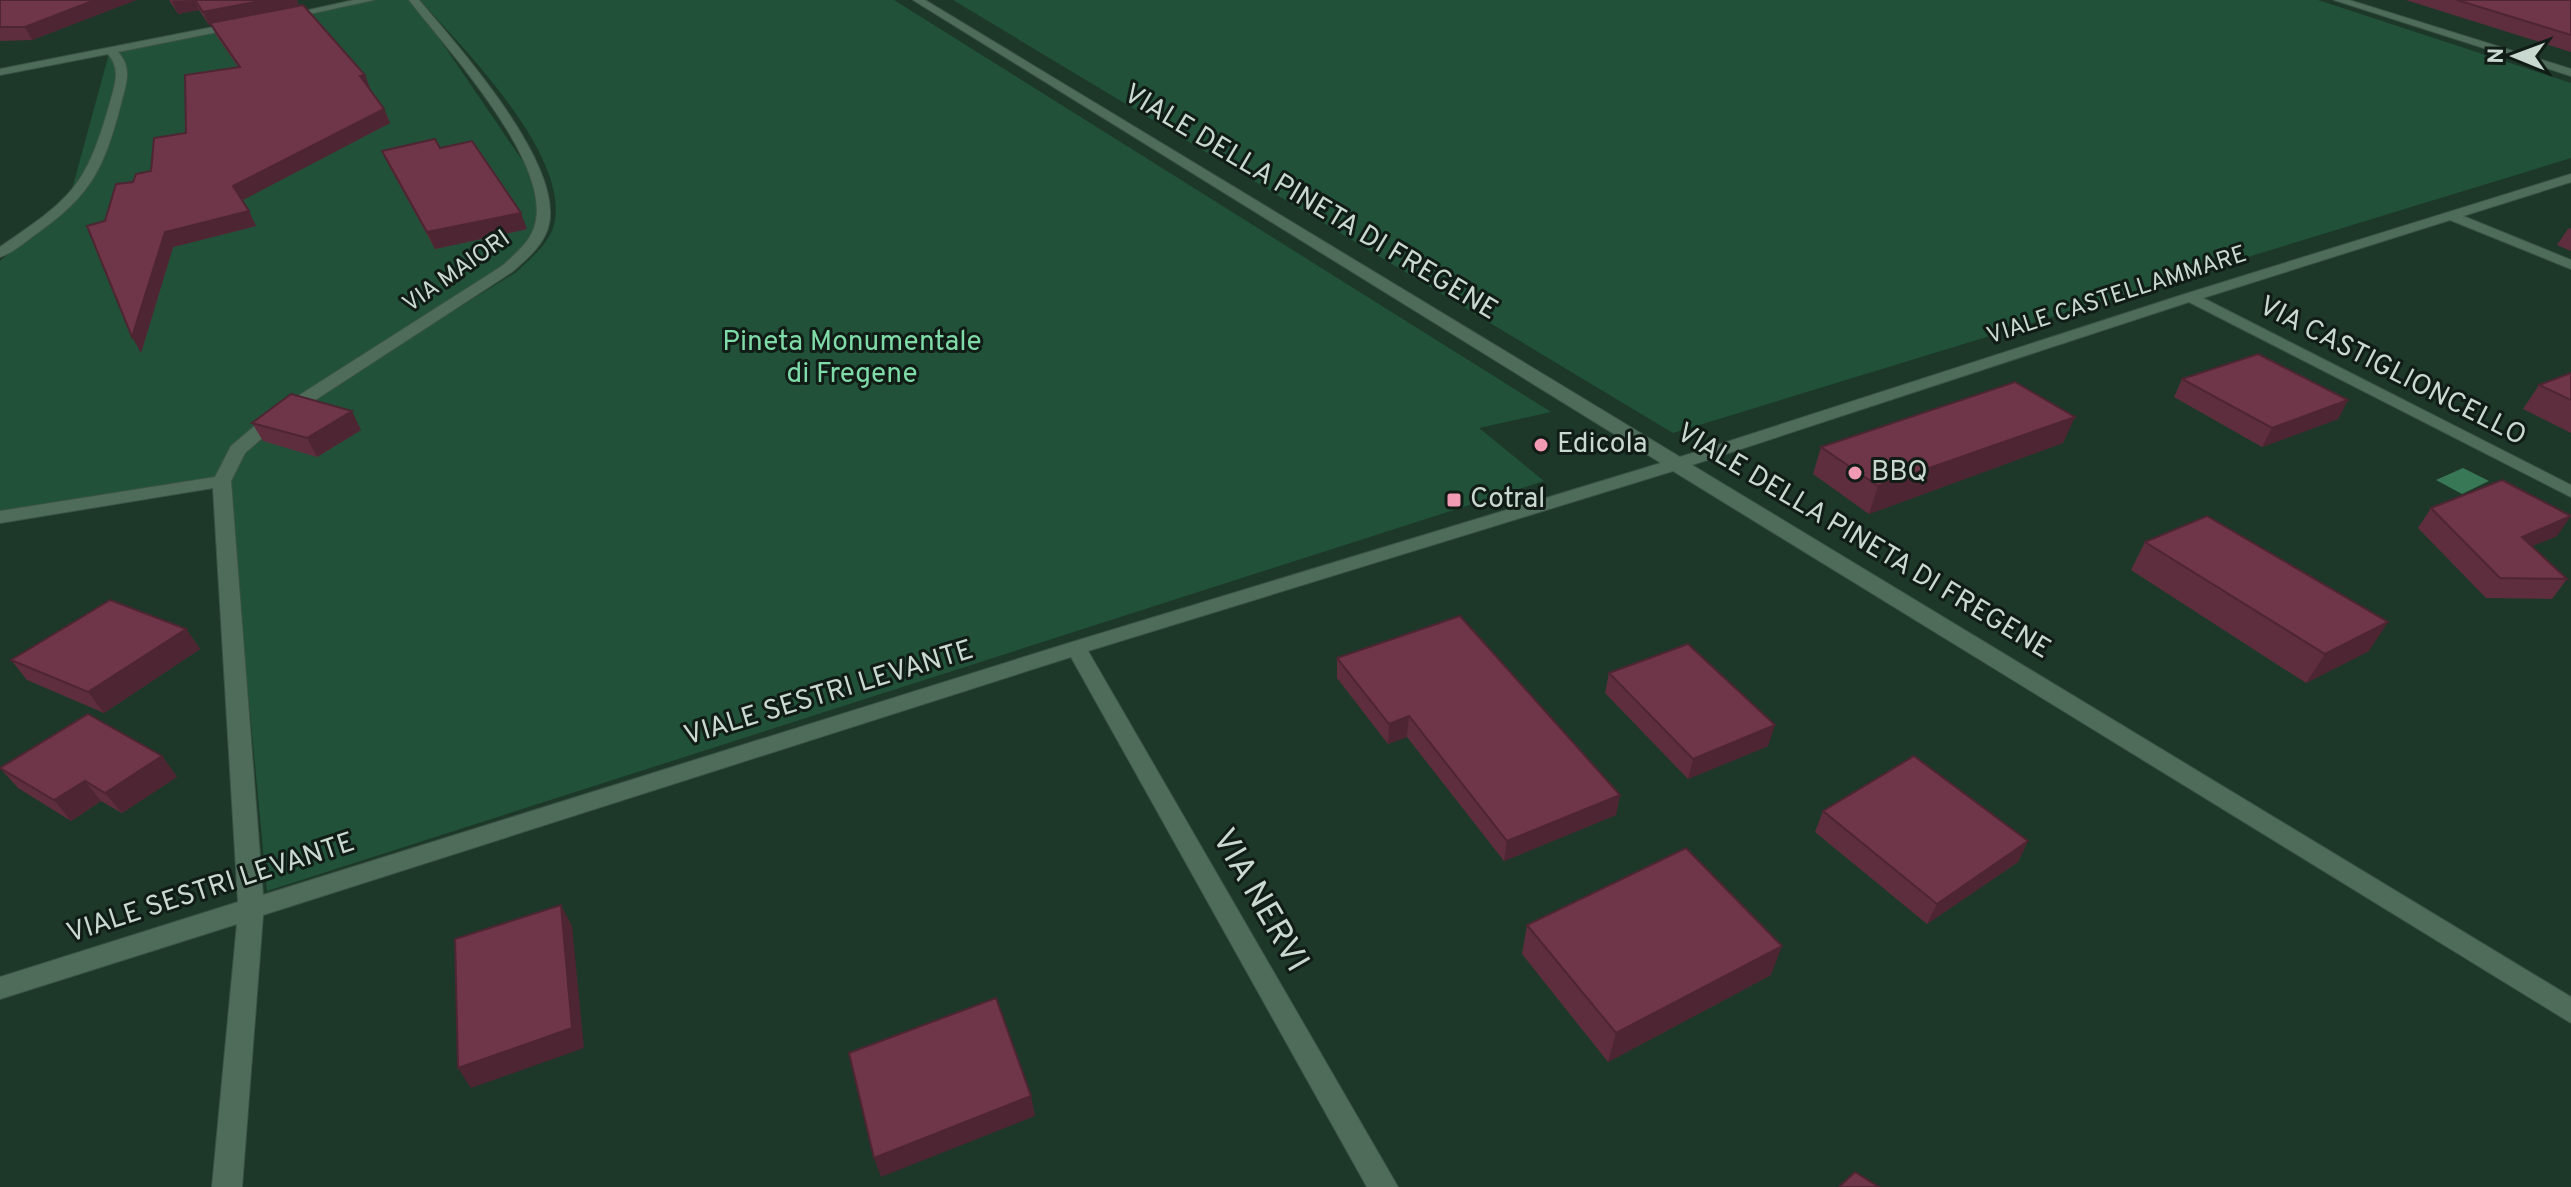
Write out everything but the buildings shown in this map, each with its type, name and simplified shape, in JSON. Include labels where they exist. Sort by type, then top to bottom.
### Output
[{"type":"street","points":[[262,21],[369,0]]},
{"type":"street","name":"VIA MAIORI","points":[[222,481],[229,460],[254,433],[485,285],[520,258],[541,231],[544,216],[539,185],[518,137],[451,44],[414,0]]},
{"type":"street","name":"VIALE DELLA PINETA DI FREGENE","points":[[918,0],[2571,1011]]},
{"type":"street","points":[[2339,0],[2571,73]]},
{"type":"street","points":[[0,72],[247,23]]},
{"type":"street","points":[[0,253],[61,211],[88,180],[103,147],[122,78],[121,62],[110,50]]},
{"type":"street","name":"VIALE CASTELLAMMARE","points":[[1678,463],[2190,297],[2571,178]]},
{"type":"street","points":[[2451,216],[2571,265]]},
{"type":"street","name":"VIA CASTIGLIONCELLO","points":[[2190,297],[2571,492]]},
{"type":"street","name":"VIALE SESTRI LEVANTE","points":[[0,988],[1076,648],[1678,463]]},
{"type":"street","points":[[0,517],[222,481],[251,907],[227,1187]]},
{"type":"street","name":"VIA NERVI","points":[[1076,648],[1383,1187]]},
{"type":"green space","points":[[369,0],[413,0],[539,185],[544,216],[507,269],[271,421],[222,481],[0,520],[0,261],[68,204],[110,50]]},
{"type":"green space","name":"Pineta Monumentale di Fregene","points":[[420,0],[894,0],[1551,412],[1479,428],[1544,481],[267,891],[228,480],[235,460],[276,420],[515,273],[545,242],[555,220],[554,193],[545,163],[528,133],[485,73]]},
{"type":"green space","points":[[953,0],[2318,0],[2571,83],[2571,158],[1673,433]]},
{"type":"shaded area","points":[[2463,468],[2489,481],[2462,494],[2436,480]]},
{"type":"place","name":"Edicola","points":[[1541,445]]},
{"type":"place","name":"BBQ","points":[[1855,473]]},
{"type":"place","name":"Cotral","points":[[1454,500]]}]
